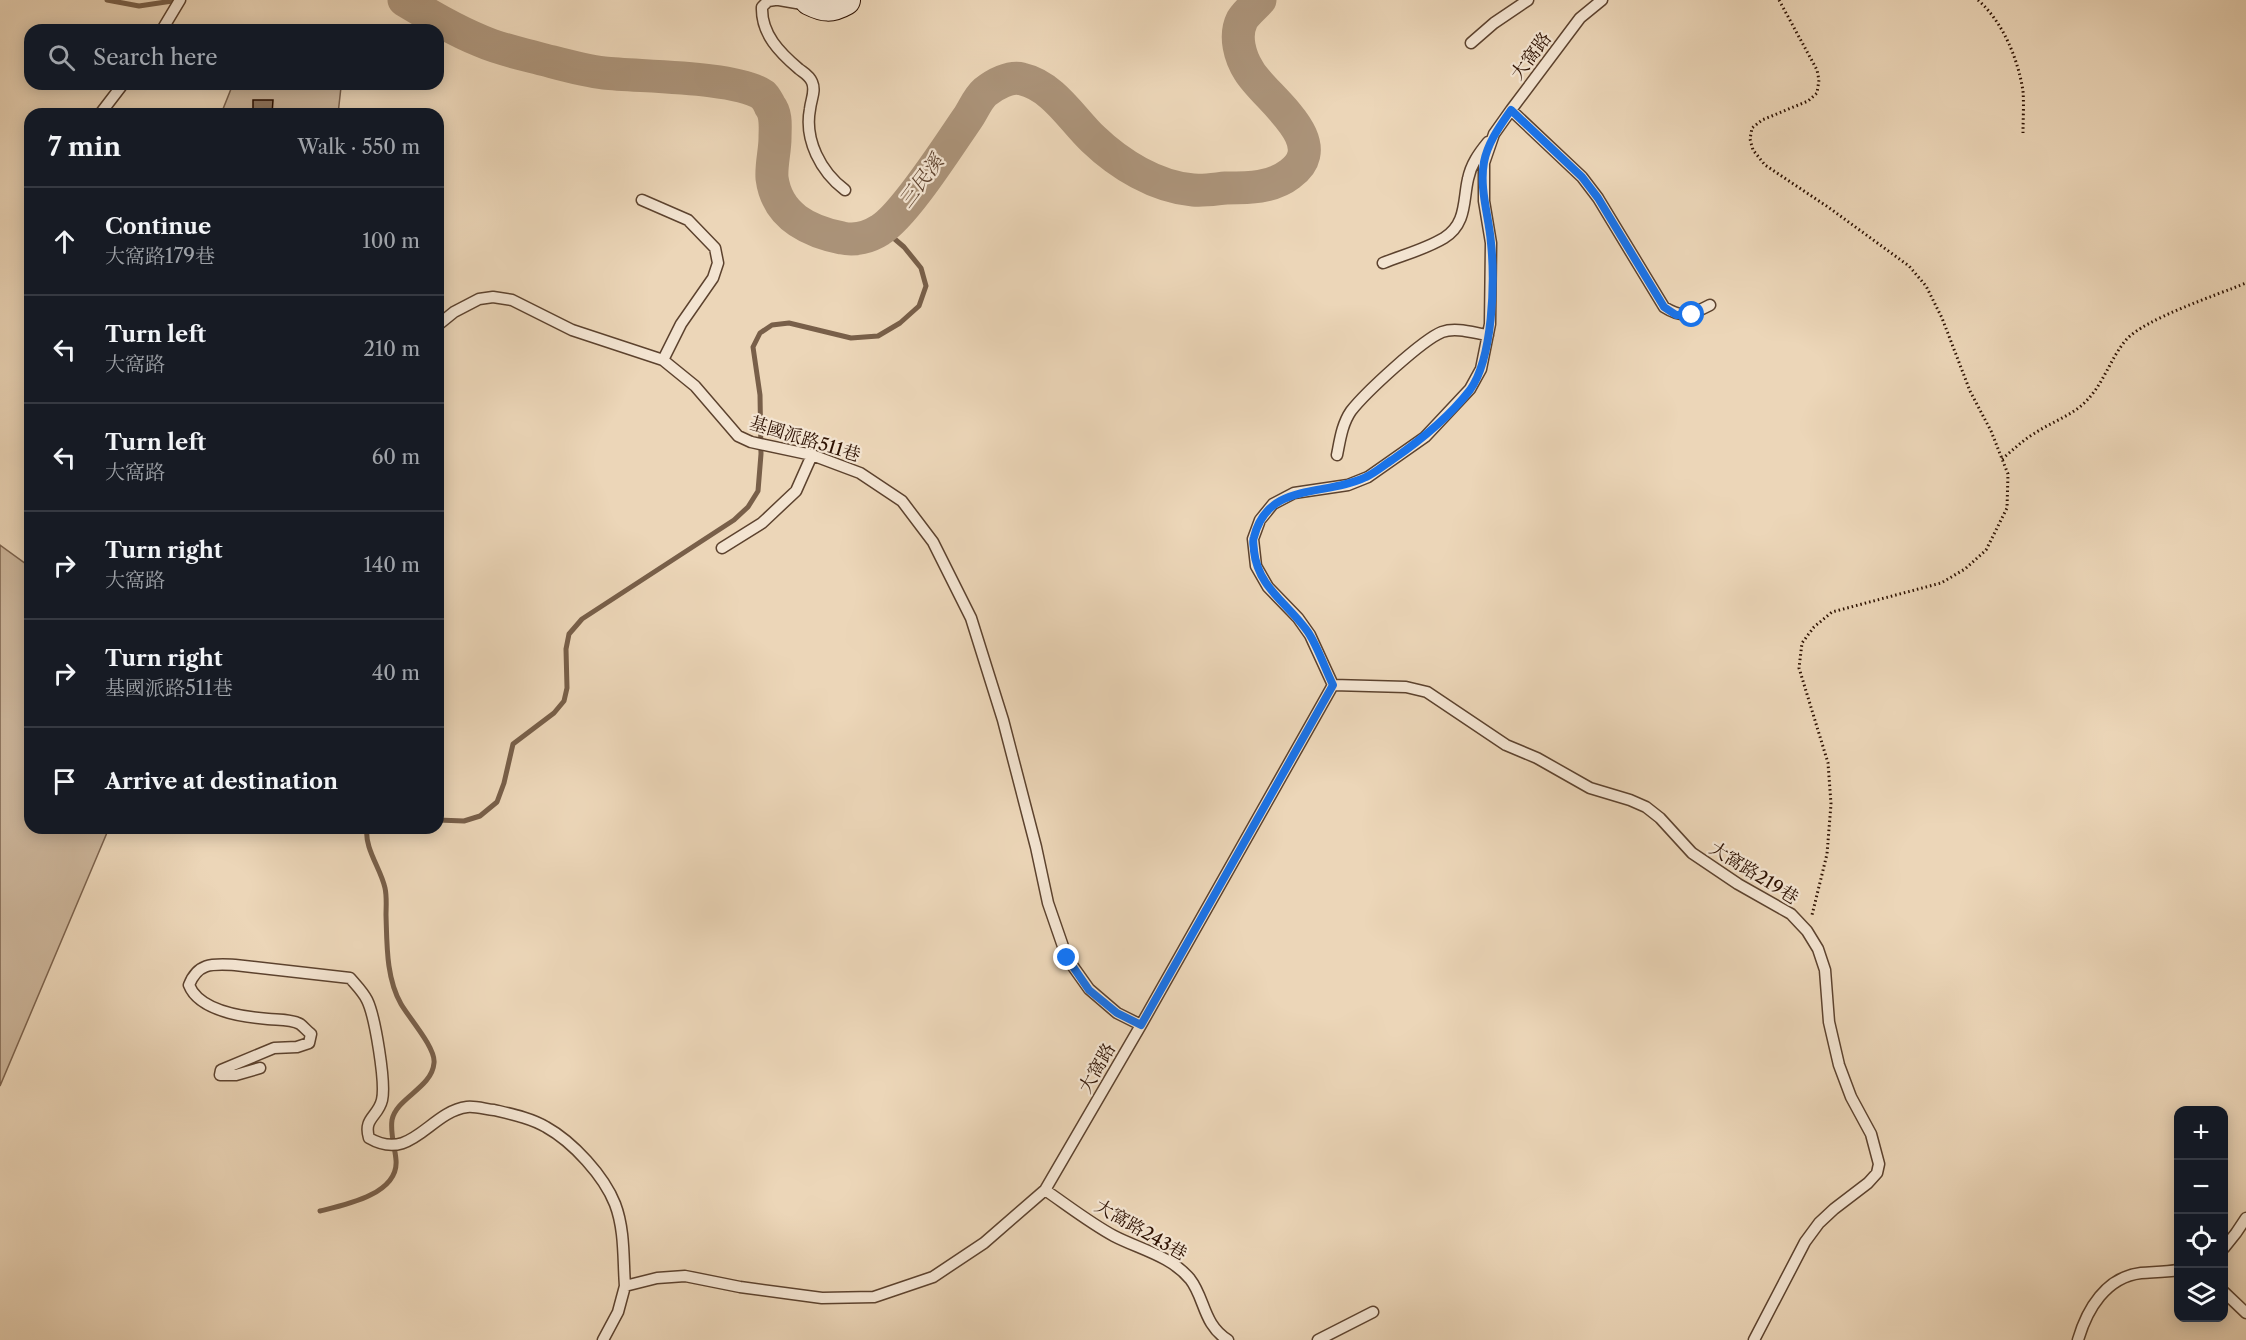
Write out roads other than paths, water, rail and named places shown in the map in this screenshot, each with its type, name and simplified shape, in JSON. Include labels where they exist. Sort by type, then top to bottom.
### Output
[{"type":"lane","points":[[166,24],[180,0]]},
{"type":"lane","points":[[826,2],[794,4],[777,0],[768,1],[762,7],[762,19],[767,34],[781,52],[810,77],[814,85],[808,124],[813,148],[831,180],[845,190]]},
{"type":"lane","points":[[1471,43],[1494,23],[1528,0]]},
{"type":"lane","name":"大窩路","points":[[625,1286],[657,1278],[685,1276],[740,1287],[822,1298],[874,1297],[933,1277],[984,1243],[1045,1190],[1333,685],[1310,635],[1298,618],[1268,587],[1256,566],[1253,539],[1260,520],[1273,504],[1294,493],[1348,485],[1368,477],[1425,437],[1470,389],[1481,369],[1488,335],[1492,263],[1484,201],[1484,163],[1494,135],[1511,110],[1581,18],[1602,0]]},
{"type":"lane","points":[[105,108],[118,90]]},
{"type":"lane","points":[[1511,110],[1582,177],[1664,307],[1676,315],[1692,315],[1710,305]]},
{"type":"lane","points":[[1383,263],[1445,237],[1457,226],[1465,208],[1468,178],[1476,157],[1494,135]]},
{"type":"lane","points":[[642,200],[688,220],[715,248],[718,263],[712,278],[681,324],[663,360]]},
{"type":"lane","name":"基國派路511巷","points":[[444,320],[479,299],[494,297],[512,300],[596,339],[663,360],[695,386],[738,436],[751,442],[812,455],[860,473],[902,501],[933,542],[971,618],[1003,720],[1048,903],[1067,958],[1089,990],[1117,1013],[1141,1025]]},
{"type":"lane","points":[[1337,455],[1341,431],[1351,412],[1423,343],[1443,331],[1460,330],[1488,335]]},
{"type":"lane","points":[[722,548],[762,523],[796,491],[812,455]]},
{"type":"lane","name":"大窩路219巷","points":[[1333,685],[1406,687],[1427,692],[1506,745],[1537,758],[1590,788],[1646,807],[1660,818],[1692,853],[1738,884],[1791,914],[1807,931],[1818,949],[1825,970],[1829,1022],[1839,1065],[1851,1097],[1871,1134],[1880,1164],[1868,1183],[1819,1223],[1805,1242],[1754,1340]]},
{"type":"lane","points":[[260,1068],[236,1075],[220,1075],[221,1070],[274,1048],[297,1047],[309,1043],[311,1034],[302,1025],[293,1022],[242,1017],[204,1003],[192,994],[189,985],[193,975],[200,968],[219,964],[236,965],[350,978],[368,1001],[382,1064],[382,1100],[369,1121],[367,1130],[369,1138],[387,1145],[404,1144],[449,1112],[467,1107],[502,1112],[547,1127],[598,1173],[610,1191],[616,1207],[622,1237],[625,1286],[618,1312],[603,1340]]},
{"type":"lane","name":"大窩路243巷","points":[[1045,1190],[1114,1236],[1165,1259],[1190,1279],[1210,1323],[1220,1335],[1228,1340]]},
{"type":"lane","points":[[2228,1242],[2246,1218]]},
{"type":"lane","points":[[2078,1340],[2086,1315],[2104,1292],[2121,1278],[2140,1273],[2174,1270]]},
{"type":"lane","points":[[2228,1296],[2246,1312]]},
{"type":"lane","points":[[1318,1340],[1373,1312]]},
{"type":"waterway","name":"三民溪","points":[[107,0],[139,6],[179,0]]},
{"type":"waterway","name":"三民溪","points":[[404,0],[461,32],[513,52],[589,71],[687,78],[732,84],[763,95],[775,117],[772,178],[780,202],[787,212],[806,226],[829,235],[852,239],[871,235],[890,222],[926,179],[982,95],[998,84],[1017,78],[1033,83],[1053,96],[1093,139],[1114,157],[1139,173],[1165,184],[1179,188],[1205,190],[1260,186],[1283,179],[1301,161],[1304,148],[1300,134],[1292,120],[1249,71],[1238,39],[1242,20],[1260,0]]},
{"type":"waterway","points":[[444,820],[464,821],[480,816],[497,802],[513,744],[554,713],[564,701],[567,688],[566,649],[569,634],[582,619],[734,520],[748,507],[758,491],[761,454],[760,395],[753,347],[760,333],[772,325],[789,323],[851,338],[878,336],[900,323],[919,306],[926,286],[921,268],[904,247],[883,229]]},
{"type":"waterway","points":[[320,1211],[368,1196],[389,1181],[395,1172],[396,1160],[392,1130],[395,1112],[427,1079],[434,1063],[431,1049],[401,1004],[392,983],[387,949],[386,891],[370,851],[367,834]]}]
